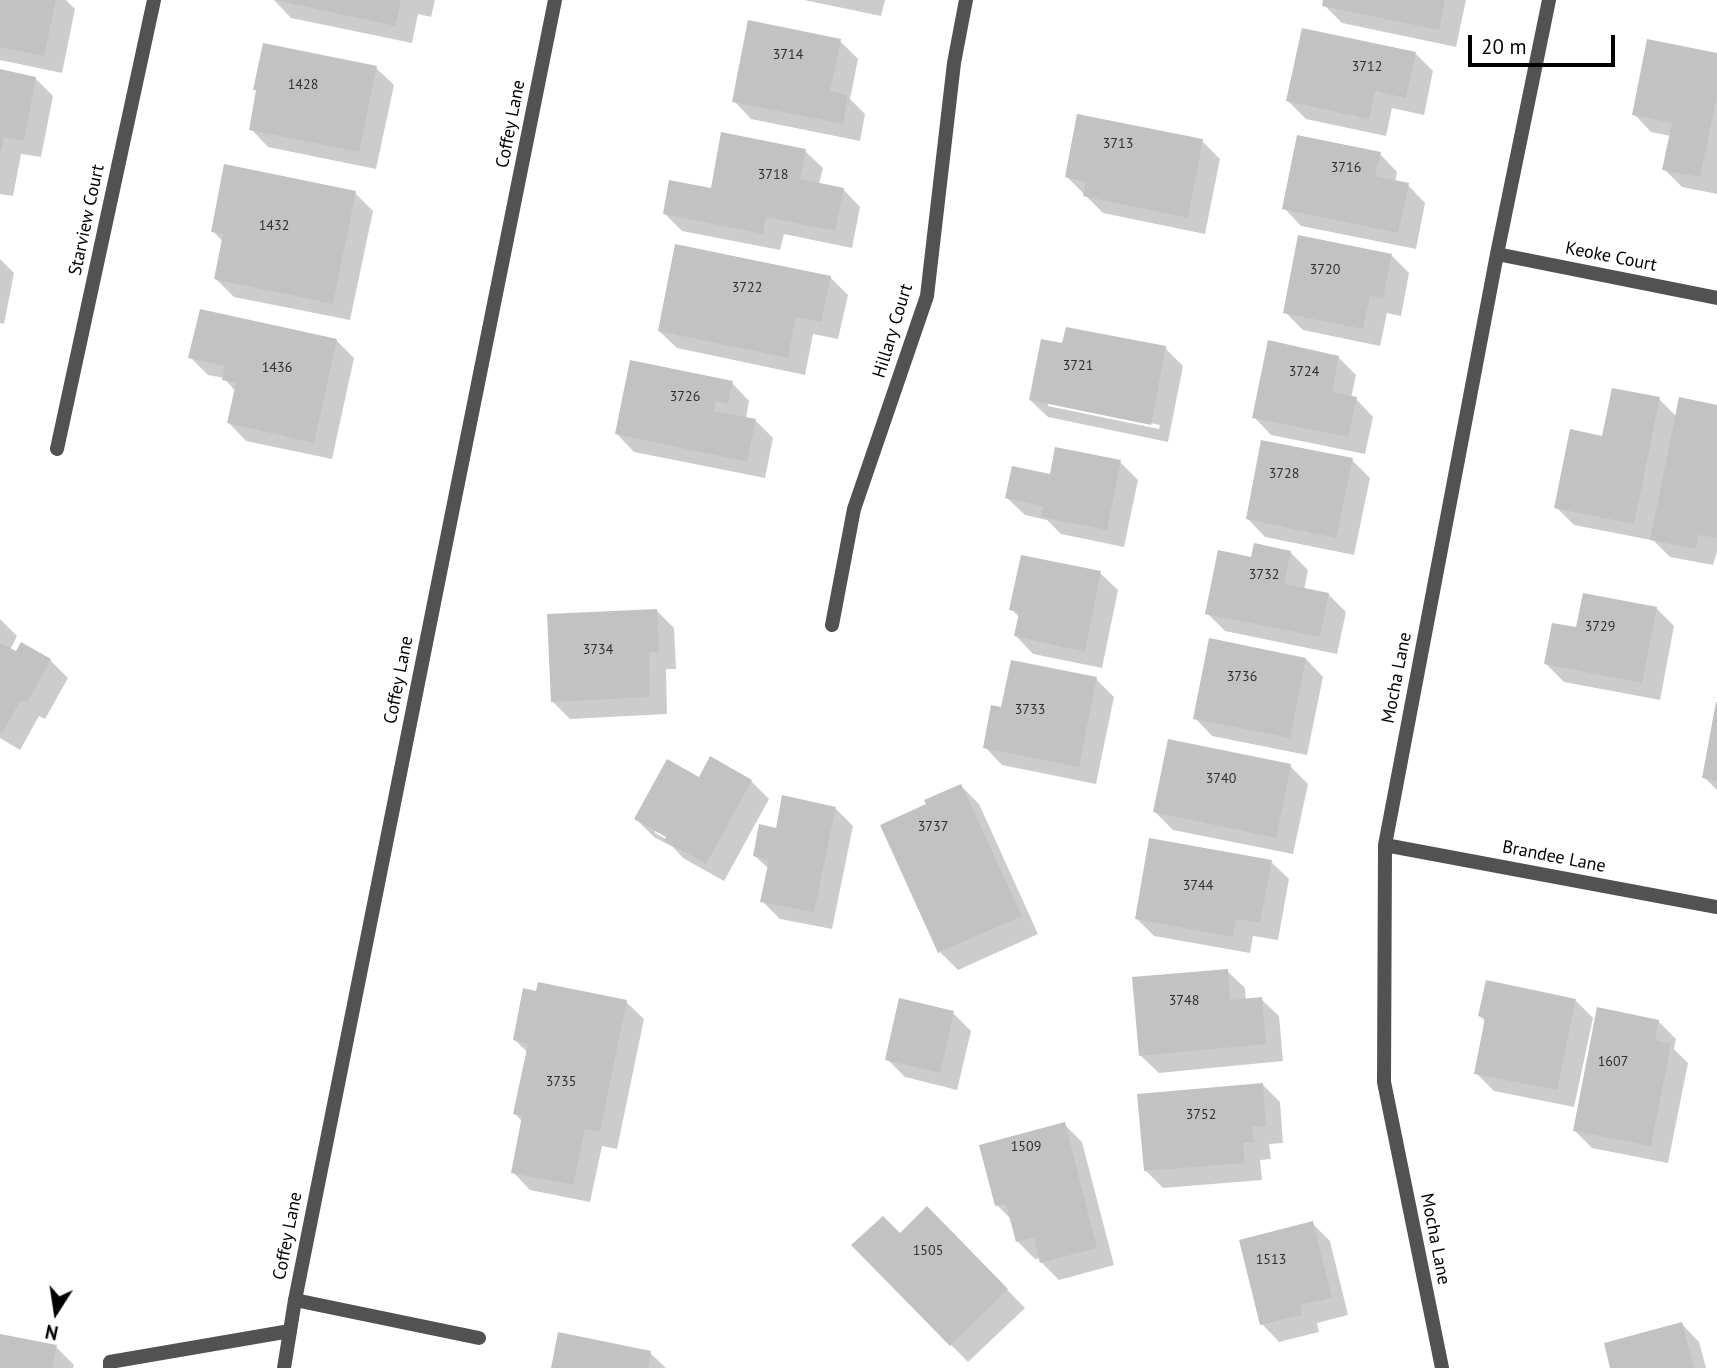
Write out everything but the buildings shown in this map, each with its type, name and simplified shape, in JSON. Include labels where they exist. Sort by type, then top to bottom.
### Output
[{"type":"street","name":"Starview Court","points":[[57,449],[154,0]]},
{"type":"street","name":"Coffey Lane","points":[[284,1368],[295,1300],[555,0]]},
{"type":"street","name":"Hillary Court","points":[[832,625],[854,509],[927,296],[954,63],[966,0]]},
{"type":"street","name":"Mocha Lane","points":[[1442,1368],[1384,1082],[1385,845],[1497,254],[1549,0]]},
{"type":"street","name":"Keoke Court","points":[[1497,254],[1717,298]]},
{"type":"street","name":"Brandee Lane","points":[[1385,845],[1717,907]]},
{"type":"street","points":[[295,1300],[479,1338]]},
{"type":"street","points":[[110,1368],[110,1362],[290,1331]]}]
